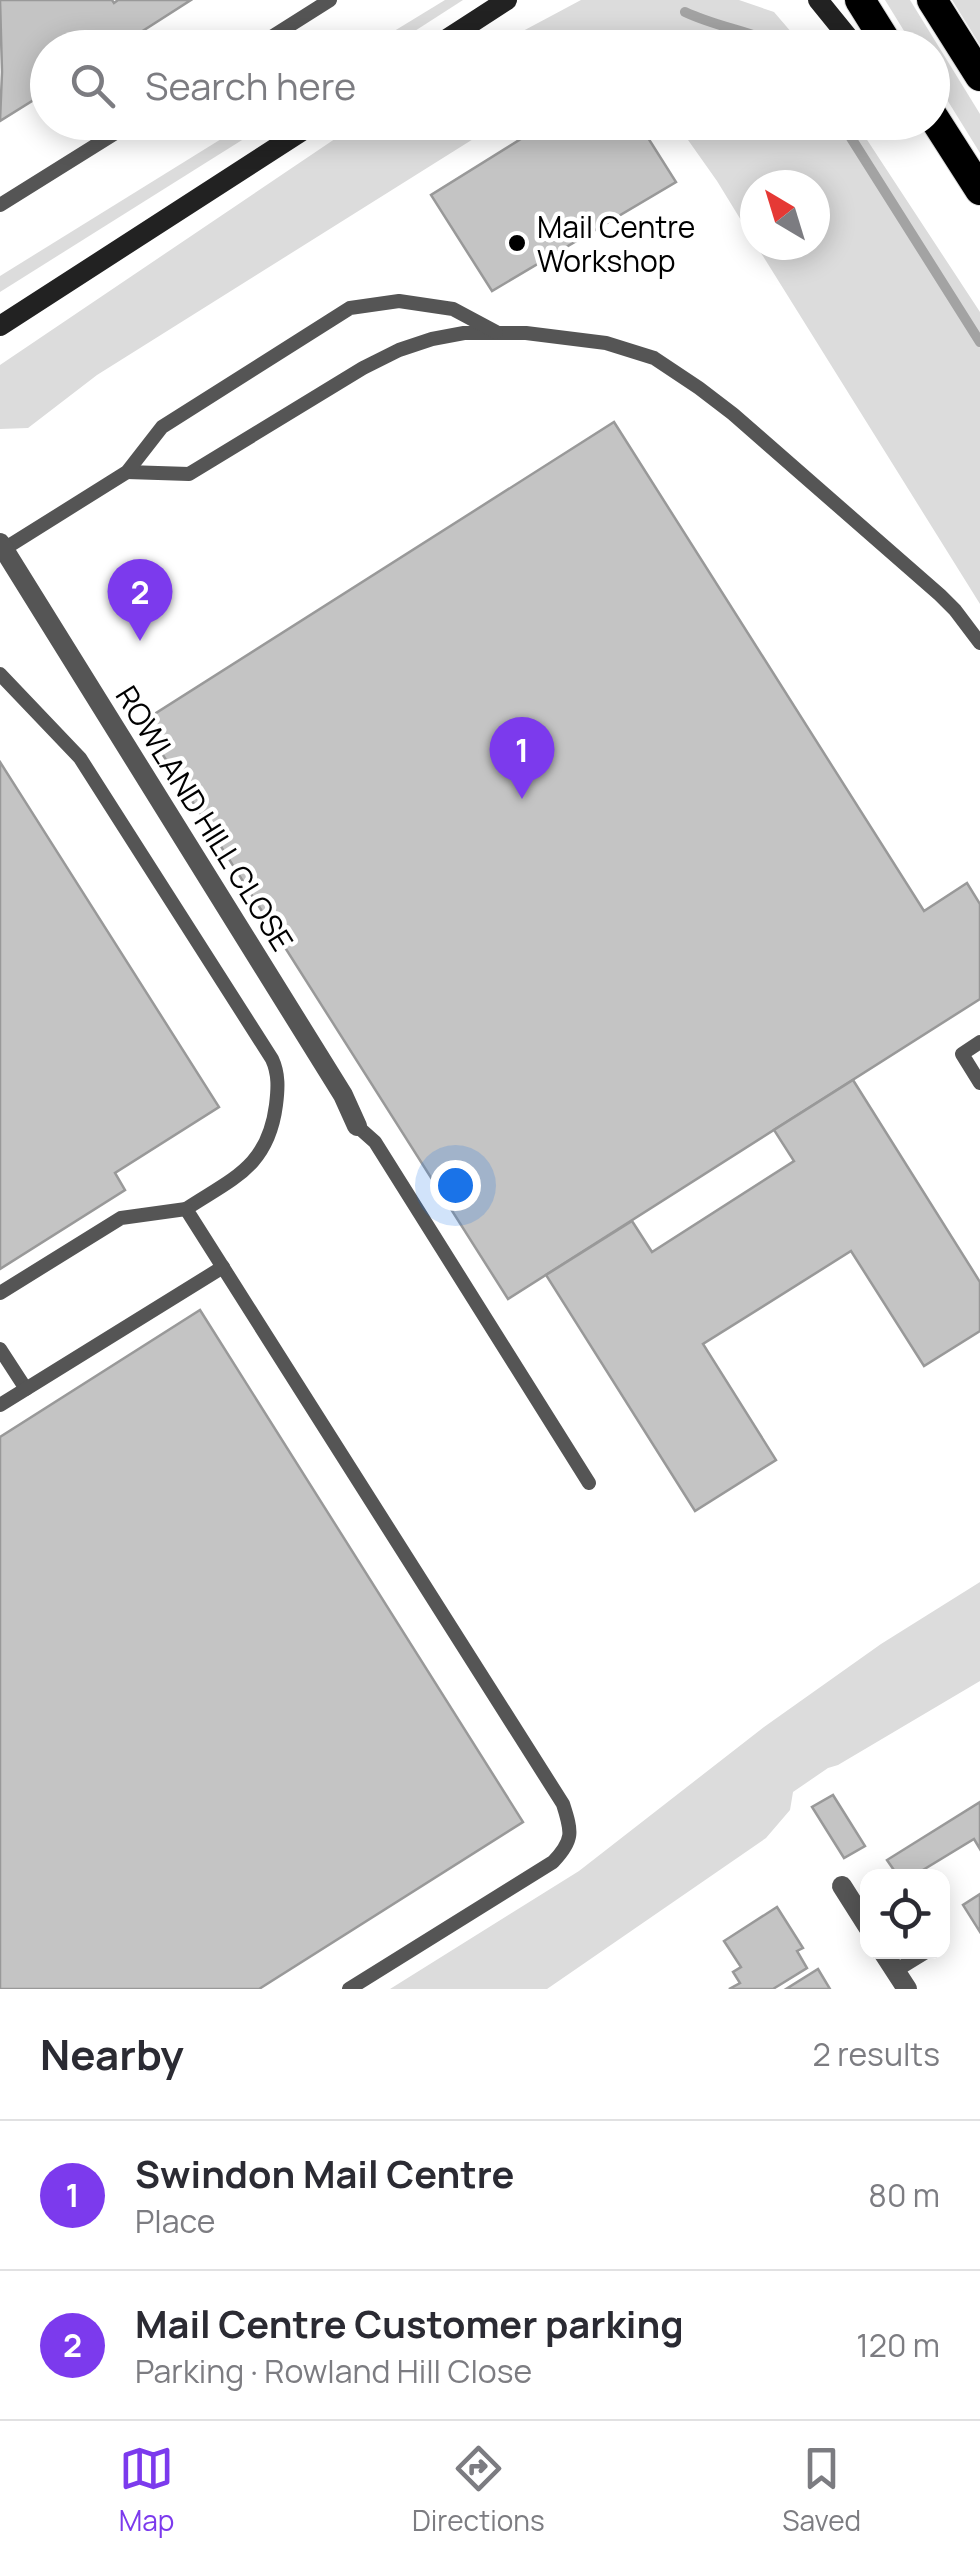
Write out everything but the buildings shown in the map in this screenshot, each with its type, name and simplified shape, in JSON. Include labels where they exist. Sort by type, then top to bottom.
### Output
[{"type":"highway","points":[[860,0],[879,30]]},
{"type":"highway","points":[[932,0],[980,76]]},
{"type":"highway","points":[[948,140],[980,192]]},
{"type":"main road","points":[[460,30],[506,0]]},
{"type":"main road","points":[[818,0],[843,30]]},
{"type":"main road","points":[[0,326],[288,140]]},
{"type":"main road","points":[[935,140],[980,192]]},
{"type":"street","name":"ROWLAND HILL CLOSE","points":[[2,546],[343,1095],[357,1126]]},
{"type":"street","points":[[842,1886],[860,1914]]},
{"type":"lane","points":[[282,30],[330,0]]},
{"type":"lane","points":[[0,205],[104,140]]},
{"type":"lane","points":[[2,546],[126,472],[162,427],[350,308],[399,300],[453,309],[497,332]]},
{"type":"lane","points":[[126,472],[188,474],[364,368],[398,350],[432,339],[497,332],[606,343],[654,358],[732,414],[956,610],[980,643]]},
{"type":"lane","points":[[0,674],[80,758],[277,1070],[275,1114],[262,1153],[249,1167],[186,1209],[121,1218],[0,1294]]},
{"type":"lane","points":[[980,1042],[962,1054],[980,1083]]},
{"type":"lane","points":[[357,1126],[375,1142],[588,1484]]},
{"type":"lane","points":[[186,1209],[563,1804],[571,1828],[567,1846],[553,1862],[349,1989]]},
{"type":"lane","points":[[0,1405],[222,1267]]},
{"type":"lane","points":[[0,1349],[26,1389]]},
{"type":"lane","points":[[901,1980],[920,1959]]},
{"type":"shaded area","points":[[445,0],[463,0],[416,30],[396,30]]},
{"type":"shaded area","points":[[581,0],[739,0],[774,12],[789,30],[525,30]]},
{"type":"shaded area","points":[[885,0],[910,0],[928,30],[904,30]]},
{"type":"shaded area","points":[[952,0],[980,0],[980,45]]},
{"type":"shaded area","points":[[950,65],[980,114],[980,153],[950,104]]},
{"type":"shaded area","points":[[220,140],[242,140],[0,292],[0,276]]},
{"type":"shaded area","points":[[333,140],[472,140],[97,375],[28,428],[0,429],[0,365]]},
{"type":"shaded area","points":[[688,140],[867,140],[980,312],[980,604],[765,260],[830,260],[830,170],[740,170],[740,219]]},
{"type":"shaded area","points":[[980,1582],[980,1681],[793,1792],[790,1810],[766,1838],[547,1989],[390,1989],[579,1871],[764,1727],[881,1644]]},
{"type":"waterway","points":[[685,12],[737,30]]},
{"type":"waterway","points":[[852,140],[980,342]]},
{"type":"place","name":"Mail Centre Workshop","points":[[517,243]]},
{"type":"place","name":"Mail Centre Customer parking","points":[[140,641]]},
{"type":"place","name":"Swindon Mail Centre","points":[[522,799]]}]
